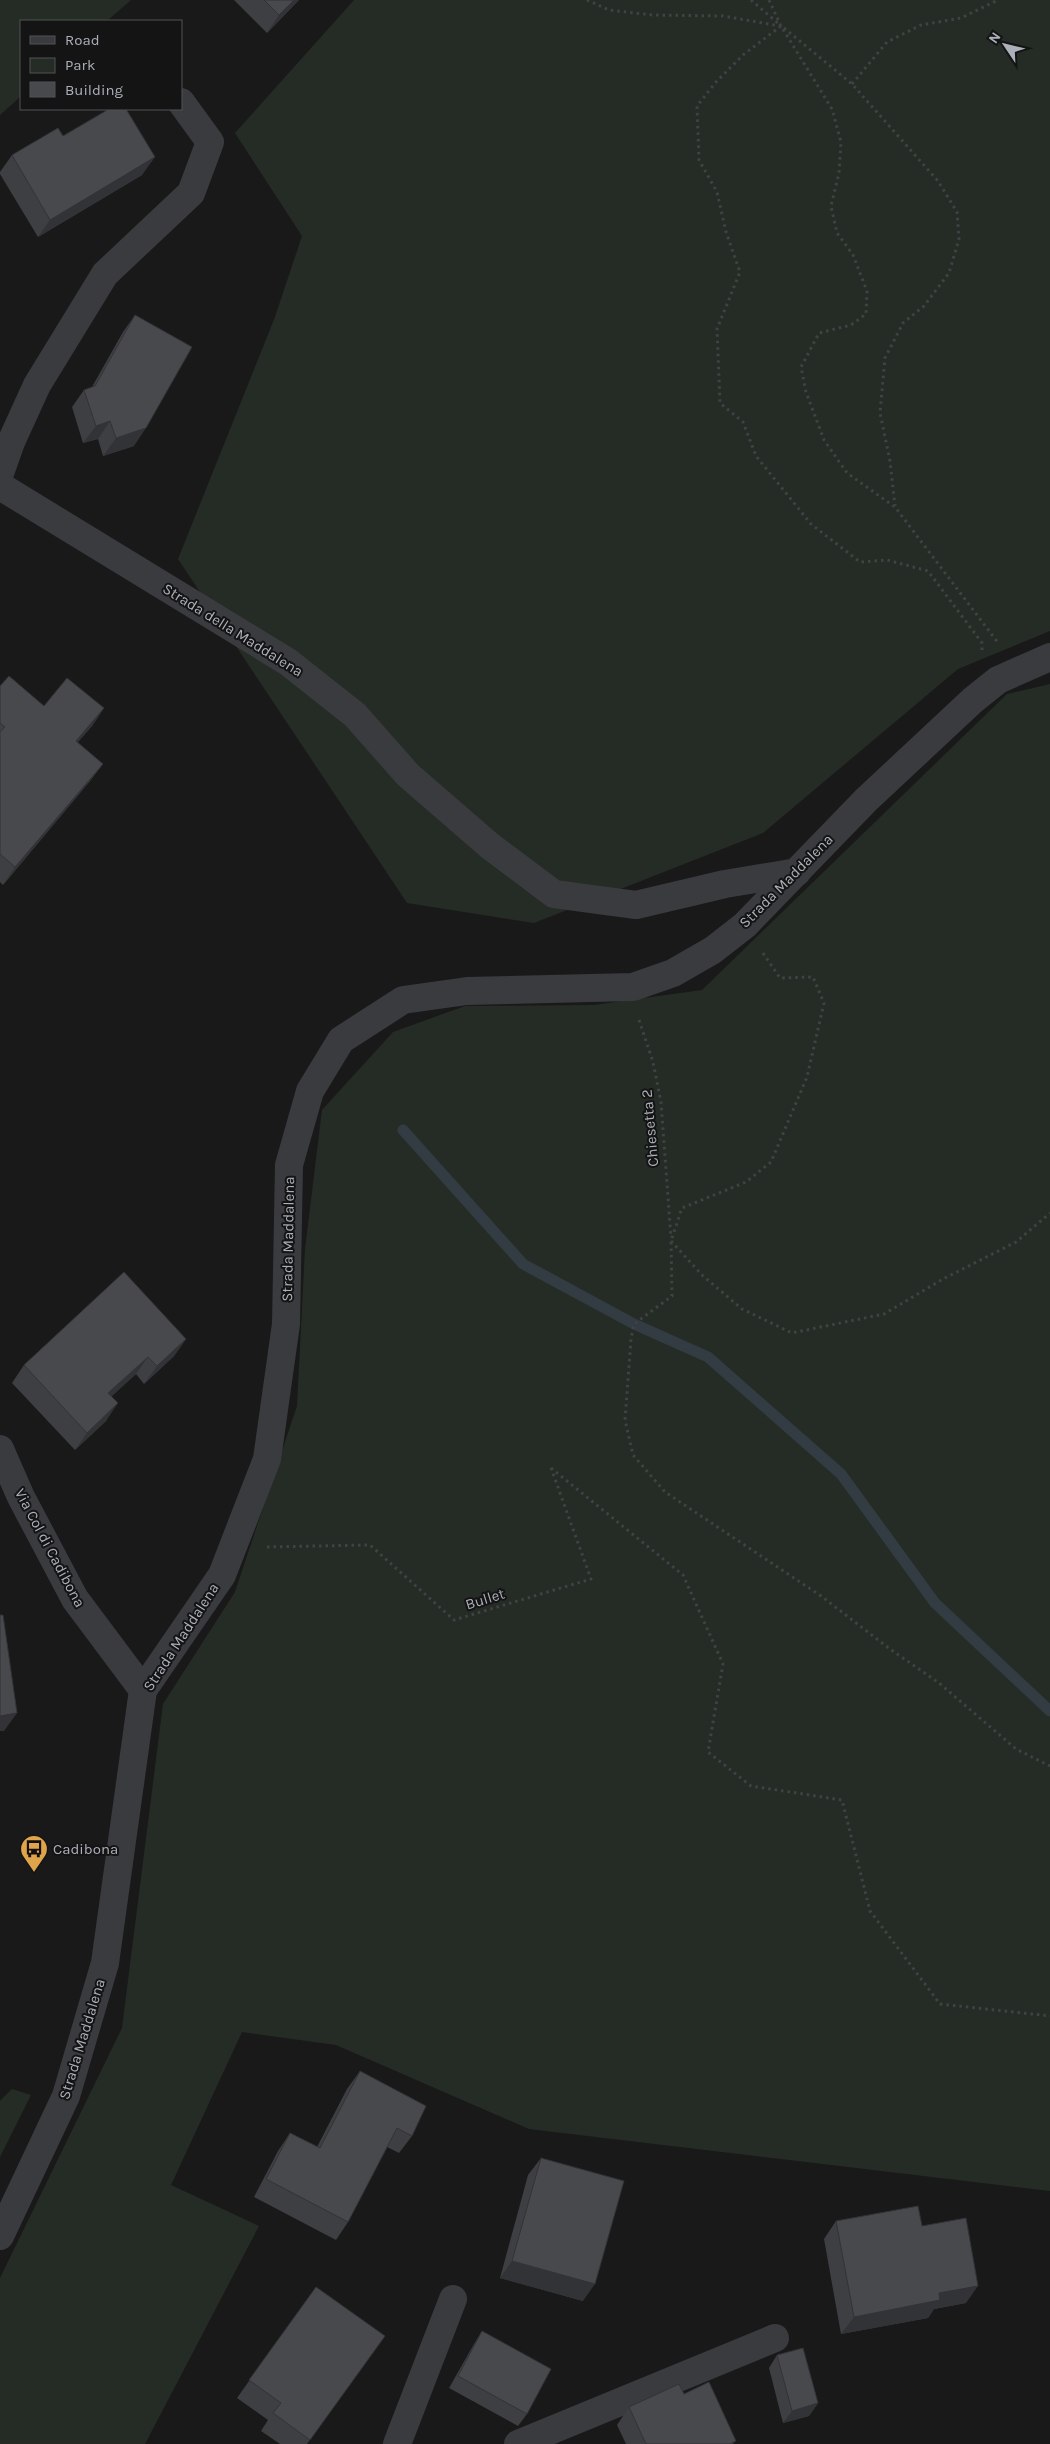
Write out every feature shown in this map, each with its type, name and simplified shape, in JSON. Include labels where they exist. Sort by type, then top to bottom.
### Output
[{"type":"street","points":[[0,473],[11,442],[36,385],[105,274],[191,193],[210,142],[182,103]]},
{"type":"street","name":"Strada della Maddalena","points":[[0,486],[288,662],[355,714],[408,774],[490,846],[554,894],[636,905],[725,884],[797,872]]},
{"type":"street","name":"Strada Maddalena","points":[[0,2236],[66,2096],[104,1963],[143,1690],[222,1575],[267,1459],[286,1324],[289,1166],[310,1091],[341,1040],[403,1000],[467,991],[633,987],[673,973],[713,950],[745,925],[866,800],[973,700],[998,680],[1050,657]]},
{"type":"street","name":"Via Col di Cadibona","points":[[0,1449],[21,1496],[75,1600],[143,1690]]},
{"type":"street","points":[[397,2444],[453,2299]]},
{"type":"street","points":[[518,2444],[775,2338]]},
{"type":"path","points":[[587,0],[609,10],[653,15],[723,16],[781,26]]},
{"type":"path","points":[[751,0],[852,84],[938,181],[956,212],[959,239],[949,273],[924,306],[903,323],[885,358],[880,413],[890,461],[895,507]]},
{"type":"path","points":[[769,0],[781,26],[832,109],[841,142],[839,173],[831,206],[837,234],[853,255],[867,291],[866,314],[851,325],[819,333],[801,367],[806,392],[824,440],[847,473],[895,507],[1019,671]]},
{"type":"path","points":[[852,84],[887,42],[921,25],[961,18],[998,0]]},
{"type":"path","points":[[781,26],[742,55],[716,82],[697,106],[700,160],[717,192],[726,232],[740,272],[717,329],[720,404],[743,422],[756,456],[811,524],[860,562],[887,560],[928,571],[982,643],[983,650],[980,655]]},
{"type":"path","points":[[745,925],[780,978],[813,977],[824,1003],[807,1077],[771,1162],[746,1182],[682,1208],[671,1241],[702,1275],[742,1309],[792,1333],[884,1314],[943,1280],[1016,1242],[1050,1213]]},
{"type":"path","name":"Chiesetta 2","points":[[633,987],[661,1102],[671,1241],[672,1296],[634,1324],[631,1339],[625,1420],[633,1455],[665,1492],[822,1596],[939,1683],[1016,1749],[1050,1766]]},
{"type":"path","name":"Bullet","points":[[234,1542],[250,1547],[370,1545],[454,1620],[591,1579],[551,1468],[683,1575],[723,1664],[708,1752],[751,1786],[842,1800],[870,1911],[940,2004],[1050,2016]]},
{"type":"green space","points":[[0,0],[131,0],[108,20],[20,20],[20,97],[0,115]]},
{"type":"green space","points":[[354,0],[1050,0],[1050,631],[958,669],[763,833],[534,923],[407,903],[178,559],[275,317],[302,236],[235,133]]},
{"type":"green space","points":[[1050,684],[1050,2191],[529,2129],[336,2045],[242,2032],[171,2185],[259,2226],[145,2444],[0,2444],[0,2278],[122,2028],[163,1704],[235,1592],[297,1406],[305,1249],[322,1110],[393,1032],[465,1006],[594,1005],[702,990],[1007,694]]},
{"type":"green space","points":[[12,2089],[31,2095],[0,2157],[0,2101]]},
{"type":"building","points":[[264,0],[294,0],[279,15]]},
{"type":"building","points":[[107,110],[127,110],[155,157],[50,220],[12,155],[58,128],[63,136]]},
{"type":"building","points":[[135,315],[192,347],[146,428],[116,438],[110,421],[96,426],[84,390],[95,386]]},
{"type":"building","points":[[9,676],[44,706],[67,678],[104,708],[76,741],[103,764],[15,867],[0,854],[0,732],[5,727],[0,723],[0,686]]},
{"type":"building","points":[[124,1272],[186,1339],[157,1366],[148,1357],[108,1393],[118,1403],[87,1433],[24,1365]]},
{"type":"building","points":[[0,1615],[3,1615],[17,1713],[0,1716]]},
{"type":"building","points":[[360,2071],[426,2106],[412,2136],[397,2128],[348,2222],[266,2179],[290,2133],[320,2148]]},
{"type":"building","points":[[541,2158],[624,2181],[595,2284],[512,2261]]},
{"type":"building","points":[[918,2206],[922,2226],[966,2218],[978,2286],[939,2293],[940,2300],[854,2317],[836,2221]]},
{"type":"building","points":[[316,2287],[385,2336],[310,2440],[273,2413],[281,2403],[249,2380]]},
{"type":"building","points":[[482,2331],[551,2369],[527,2414],[458,2376]]},
{"type":"building","points":[[803,2348],[818,2403],[792,2411],[777,2355]]},
{"type":"building","points":[[709,2382],[736,2441],[730,2444],[646,2444],[629,2407],[679,2384],[684,2394]]},
{"type":"waterway","points":[[403,1130],[523,1264],[634,1324],[708,1357],[841,1474],[935,1603],[1050,1711]]},
{"type":"place","name":"Cadibona","points":[[34,1873]]}]
